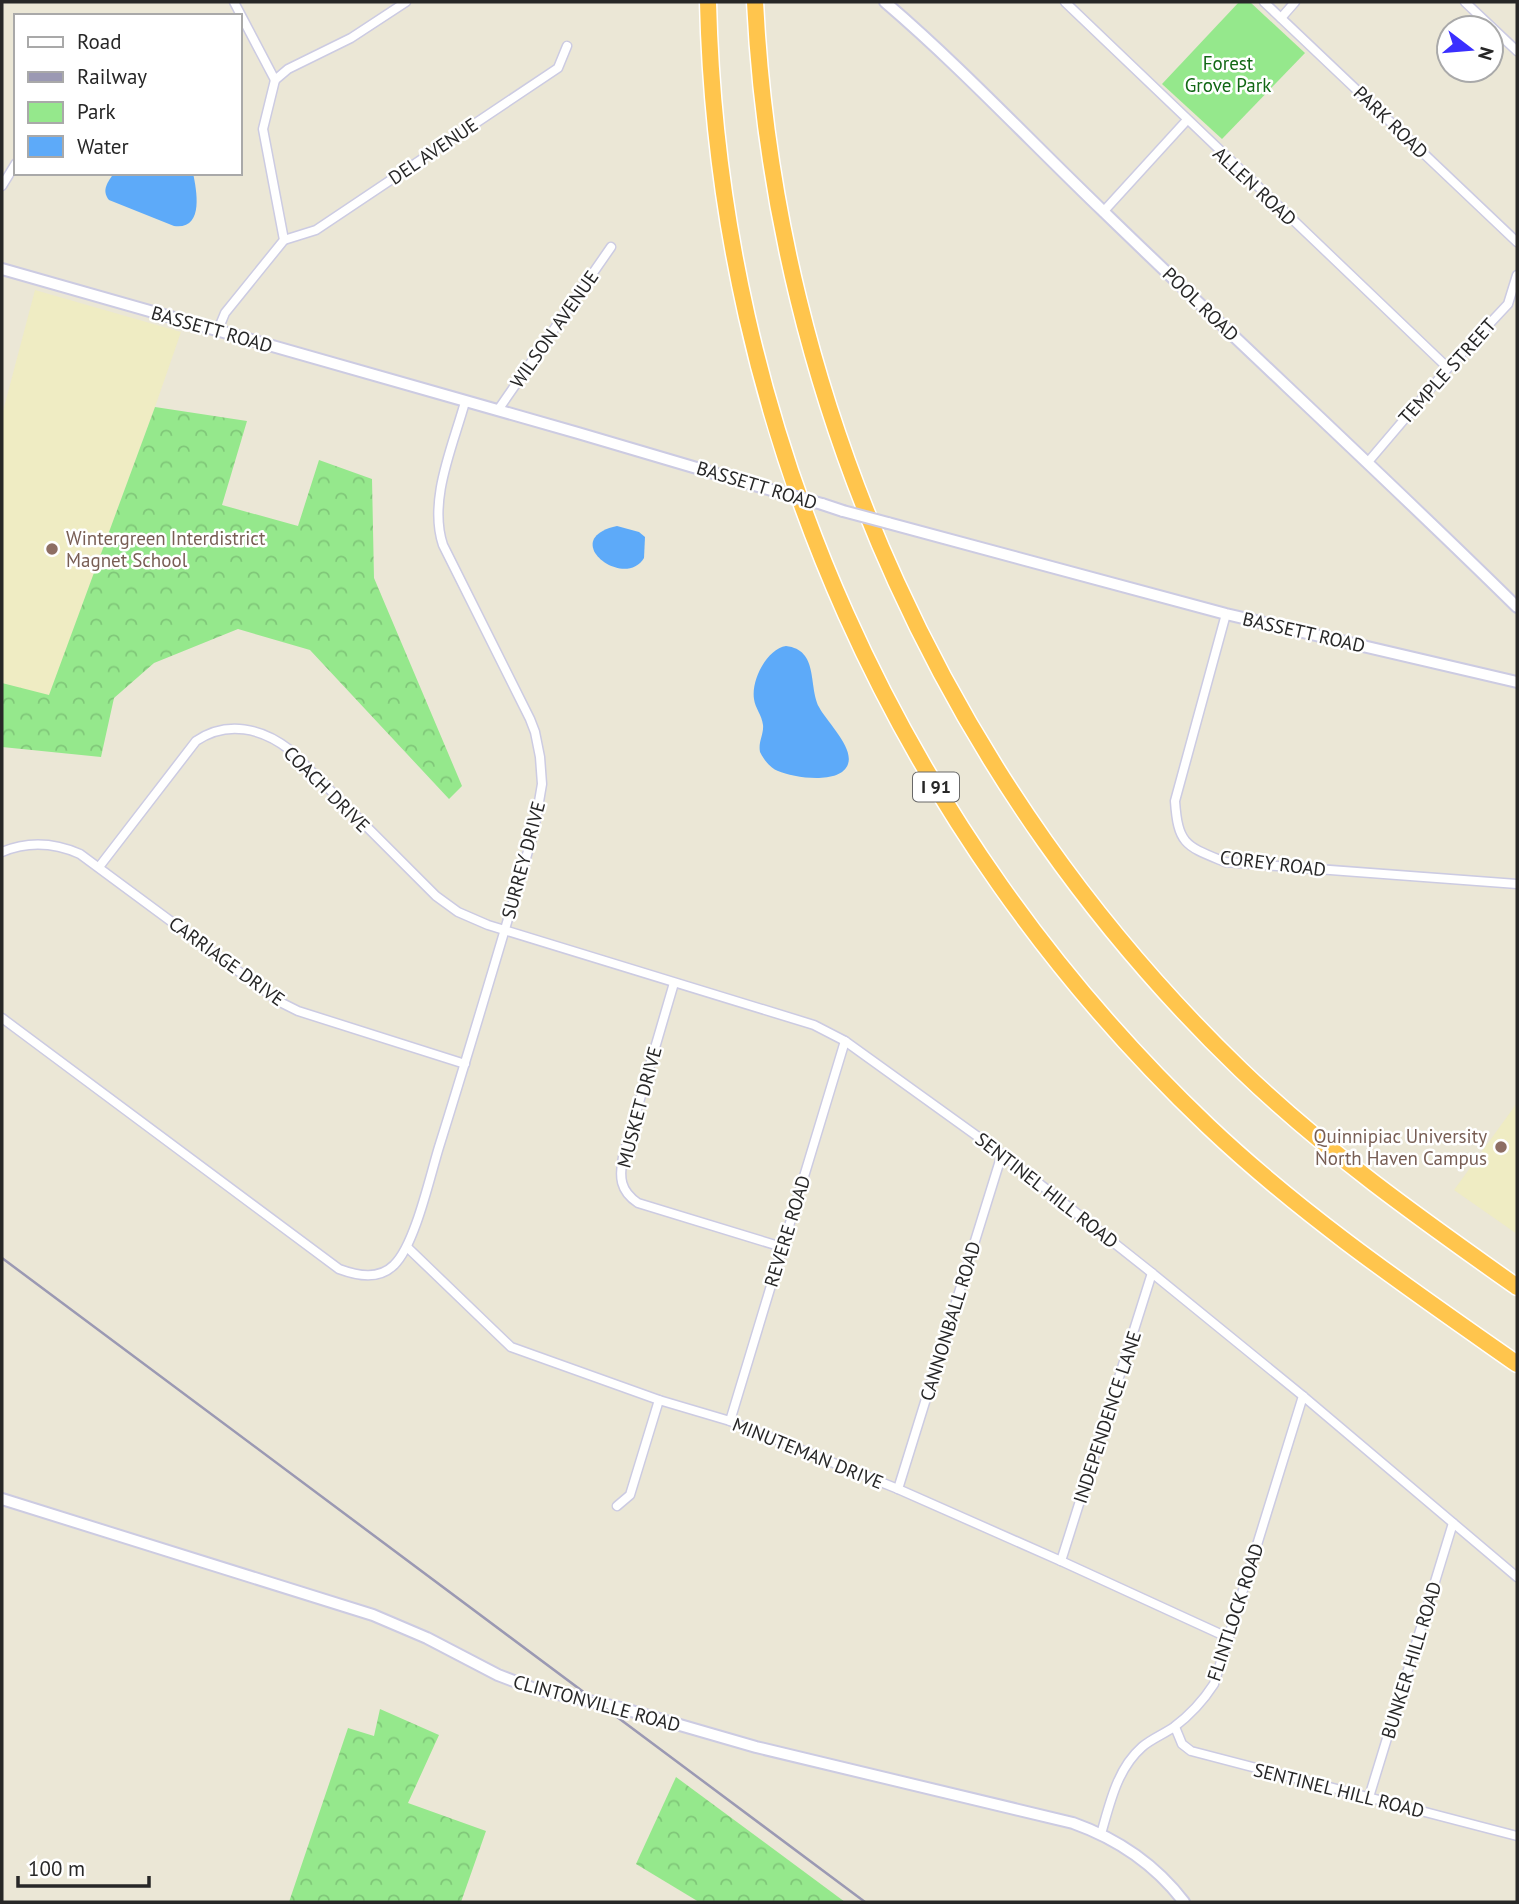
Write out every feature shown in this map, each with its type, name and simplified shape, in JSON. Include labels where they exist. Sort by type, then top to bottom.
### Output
[{"type":"highway","name":"I 91","points":[[708,2],[715,120],[727,216],[750,332],[775,425],[809,529],[855,636],[887,701],[938,790],[989,870],[1058,962],[1130,1046],[1182,1101],[1239,1155],[1317,1221],[1517,1364]]},
{"type":"highway","points":[[755,2],[763,107],[777,198],[795,290],[824,393],[856,487],[891,572],[928,651],[985,751],[1040,836],[1096,910],[1151,976],[1218,1047],[1268,1096],[1340,1157],[1517,1287]]},
{"type":"street","points":[[218,331],[225,313],[284,240],[262,128],[275,80],[288,69],[351,38],[406,2]]},
{"type":"street","name":"POOL ROAD","points":[[885,2],[939,50],[1103,212],[1517,607]]},
{"type":"street","name":"ALLEN ROAD","points":[[1065,2],[1448,368]]},
{"type":"street","name":"PARK ROAD","points":[[1264,2],[1517,242]]},
{"type":"street","points":[[1281,18],[1295,2]]},
{"type":"street","points":[[1465,2],[1517,51]]},
{"type":"street","points":[[242,17],[275,80]]},
{"type":"street","name":"DEL AVENUE","points":[[284,240],[316,229],[558,68],[567,46]]},
{"type":"street","points":[[1103,212],[1187,120]]},
{"type":"street","points":[[2,186],[14,166]]},
{"type":"street","name":"WILSON AVENUE","points":[[498,411],[611,247]]},
{"type":"street","name":"BASSETT ROAD","points":[[2,269],[888,523],[1226,614],[1517,682]]},
{"type":"street","name":"TEMPLE STREET","points":[[1368,462],[1448,368],[1508,304],[1517,275]]},
{"type":"street","name":"SURREY DRIVE","points":[[407,1247],[465,1065],[539,811],[542,770],[530,719],[443,545],[438,526],[439,493],[465,402]]},
{"type":"street","name":"COREY ROAD","points":[[1226,614],[1175,801],[1177,829],[1193,849],[1225,862],[1517,884]]},
{"type":"street","name":"COACH DRIVE","points":[[99,867],[188,749],[206,734],[241,728],[268,735],[290,750],[445,904],[471,919],[505,930]]},
{"type":"street","name":"CARRIAGE DRIVE","points":[[2,852],[19,846],[52,845],[80,854],[280,1002],[298,1011],[465,1065]]},
{"type":"street","name":"SENTINEL HILL ROAD","points":[[505,930],[814,1025],[845,1041],[1002,1154],[1152,1273],[1303,1396],[1517,1577]]},
{"type":"street","name":"MUSKET DRIVE","points":[[674,983],[623,1157],[621,1180],[624,1190],[638,1203],[782,1247]]},
{"type":"street","points":[[2,1018],[339,1269],[361,1276],[383,1272],[392,1267],[407,1247]]},
{"type":"street","name":"REVERE ROAD","points":[[730,1421],[845,1041]]},
{"type":"street","name":"CANNONBALL ROAD","points":[[898,1489],[1002,1154]]},
{"type":"street","name":"MINUTEMAN DRIVE","points":[[407,1247],[512,1348],[659,1401],[730,1421],[898,1489],[1229,1638]]},
{"type":"street","name":"INDEPENDENCE LANE","points":[[1062,1561],[1152,1273]]},
{"type":"street","name":"FLINTLOCK ROAD","points":[[1101,1833],[1114,1791],[1126,1766],[1142,1746],[1175,1727],[1202,1703],[1214,1684],[1303,1396]]},
{"type":"street","points":[[617,1506],[630,1495],[659,1401]]},
{"type":"street","name":"CLINTONVILLE ROAD","points":[[2,1499],[373,1615],[418,1634],[498,1675],[535,1689],[621,1708],[743,1743],[1051,1816],[1101,1833],[1141,1858],[1184,1902]]},
{"type":"street","name":"BUNKER HILL ROAD","points":[[1369,1797],[1453,1523]]},
{"type":"street","name":"SENTINEL HILL ROAD","points":[[1175,1727],[1182,1744],[1191,1751],[1517,1836]]},
{"type":"shaded area","name":"Wintergreen Interdistrict Magnet School","points":[[35,290],[181,332],[49,696],[2,683],[2,415]]},
{"type":"shaded area","name":"Quinnipiac University North Haven Campus","points":[[1517,1103],[1517,1234],[1454,1190]]},
{"type":"green space","name":"Forest Grove Park","points":[[1239,2],[1250,2],[1305,53],[1222,139],[1162,84]]},
{"type":"green space","points":[[155,407],[247,421],[222,505],[298,526],[319,460],[372,479],[374,578],[462,786],[449,799],[310,650],[238,629],[154,663],[114,698],[101,757],[2,747],[2,683],[49,695]]},
{"type":"green space","points":[[380,1709],[439,1735],[408,1803],[486,1831],[461,1902],[289,1902],[348,1728],[374,1736]]},
{"type":"green space","points":[[676,1777],[845,1902],[699,1902],[636,1864]]},
{"type":"water","points":[[113,175],[193,175],[197,199],[194,216],[184,226],[174,226],[109,200],[105,189]]},
{"type":"water","points":[[617,526],[639,532],[645,537],[644,558],[635,567],[623,569],[611,566],[594,551],[593,541],[600,532]]},
{"type":"water","points":[[786,646],[804,654],[811,670],[819,707],[847,750],[848,764],[844,771],[836,775],[816,778],[785,774],[770,766],[760,752],[763,725],[754,699],[755,683],[767,659],[779,648]]},
{"type":"railway","points":[[2,1258],[865,1902]]},
{"type":"place","name":"Wintergreen Interdistrict Magnet School","points":[[52,549]]},
{"type":"place","name":"Quinnipiac University North Haven Campus","points":[[1501,1147]]}]
